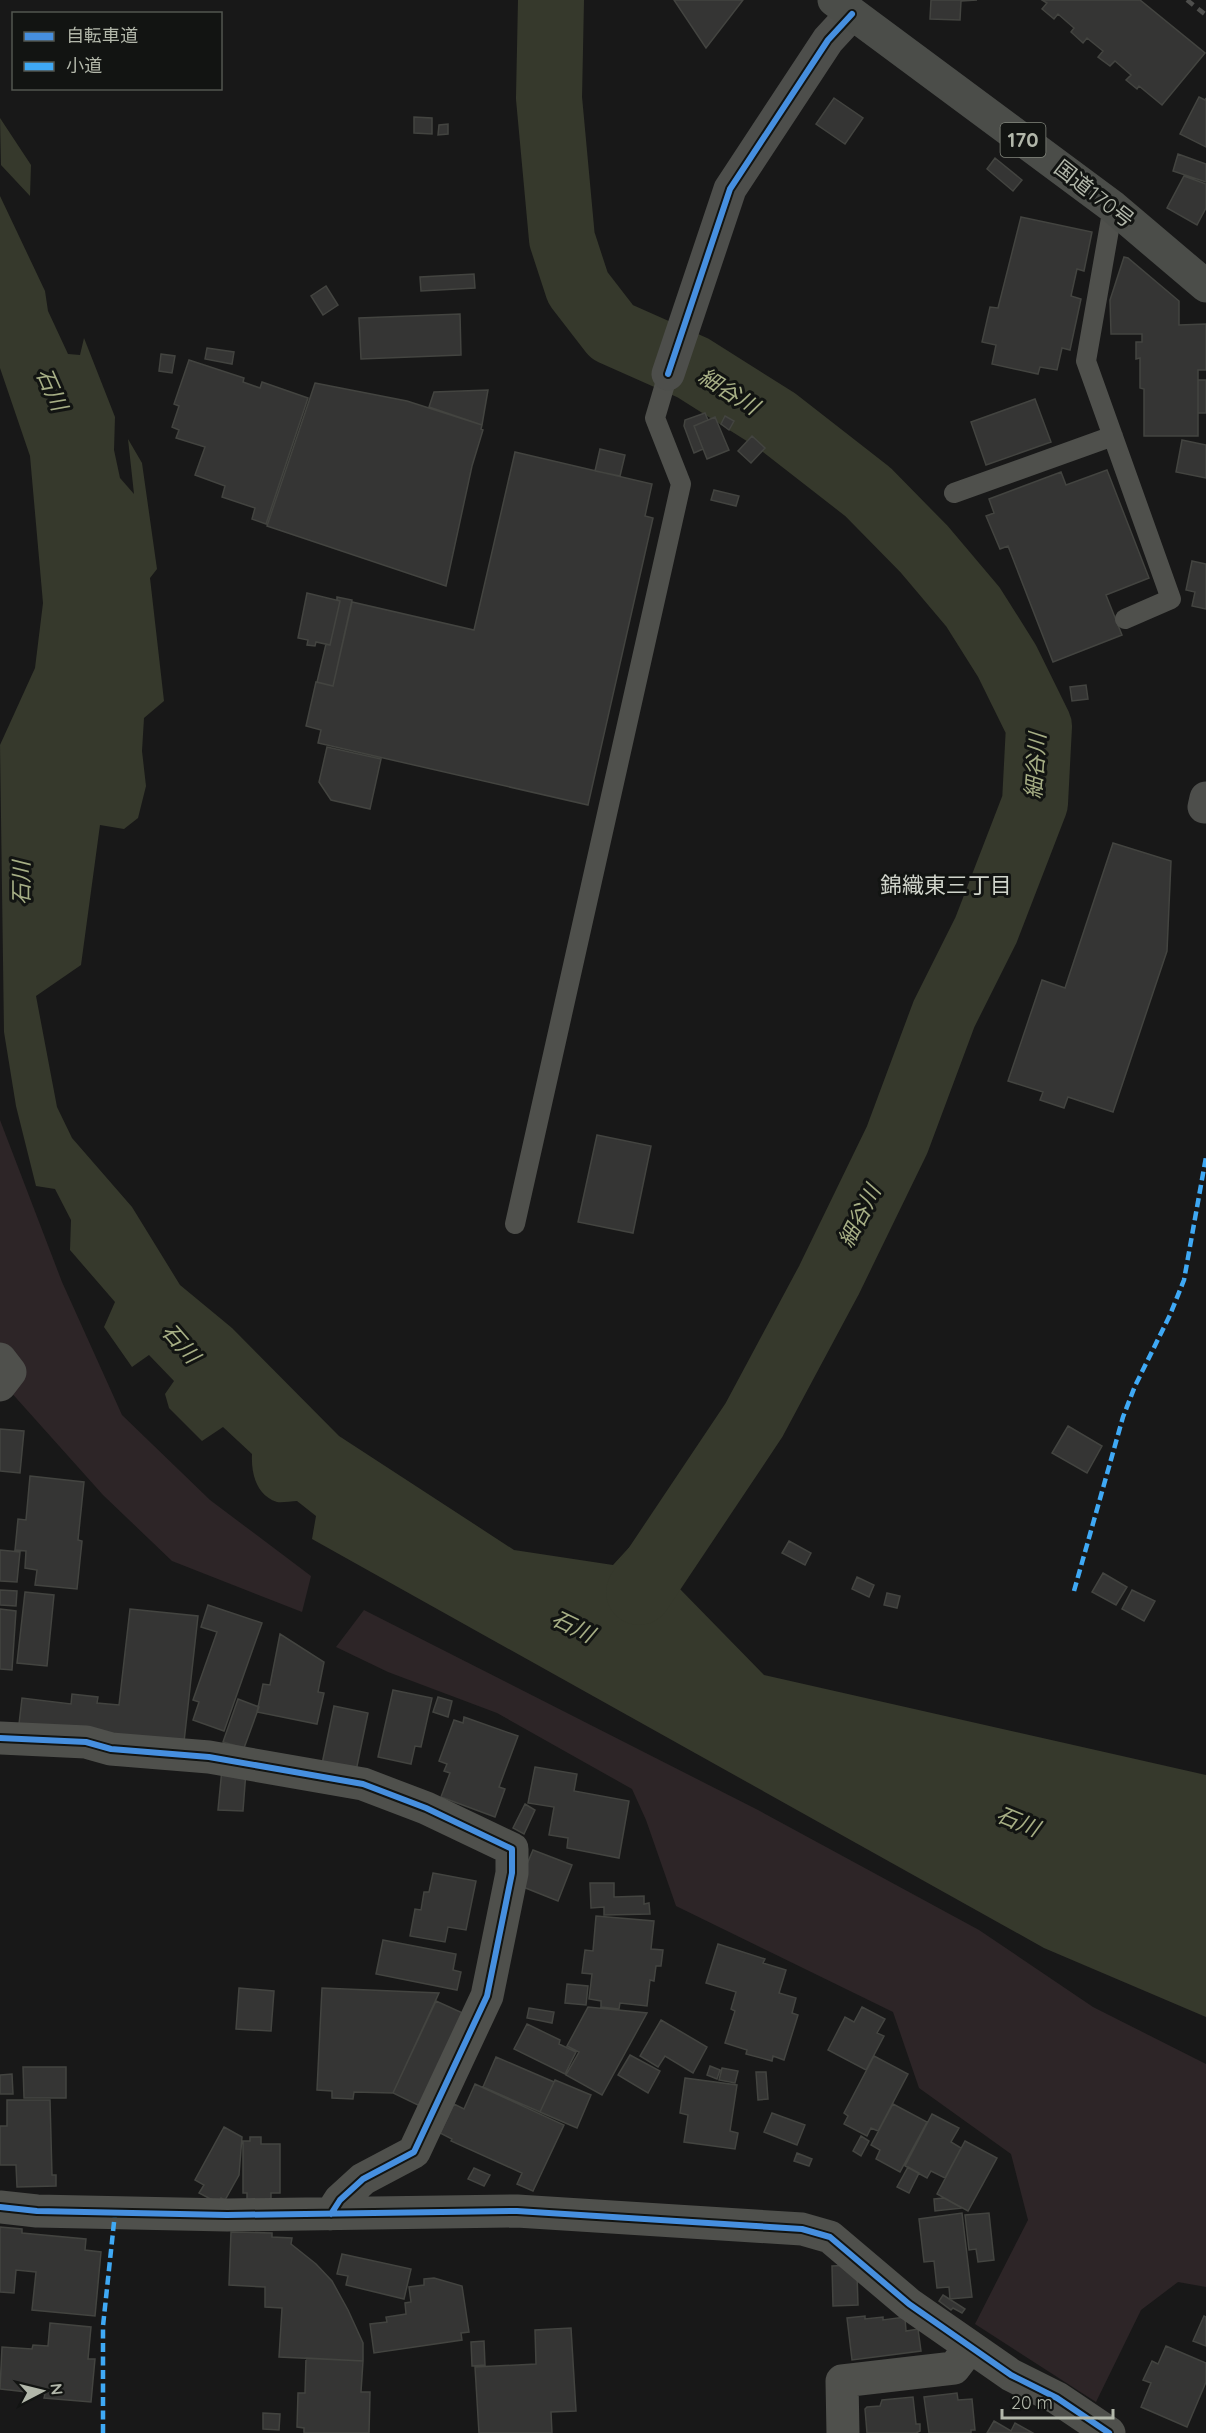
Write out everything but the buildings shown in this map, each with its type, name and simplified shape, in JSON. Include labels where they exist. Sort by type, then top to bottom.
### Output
[{"type":"highway","name":"国道170号","points":[[843,7],[1113,207],[1206,286]]},
{"type":"street","points":[[668,374],[730,189],[828,40],[843,7]]},
{"type":"street","points":[[0,1359],[10,1372],[0,1385]]},
{"type":"street","points":[[0,1738],[86,1742],[111,1749],[209,1757],[363,1784],[426,1808],[512,1849],[512,1873],[487,1996],[414,2152],[363,2179],[340,2200],[332,2214]]},
{"type":"street","points":[[0,2207],[37,2211],[227,2215],[517,2211],[802,2229],[830,2237],[909,2304],[970,2347],[1011,2375],[1057,2398],[1109,2433]]},
{"type":"street","points":[[843,2433],[842,2381],[954,2368],[970,2347]]},
{"type":"lane","points":[[1113,207],[1086,361],[1171,599],[1125,619]]},
{"type":"lane","points":[[515,1224],[681,484],[655,418],[668,374]]},
{"type":"lane","points":[[954,493],[1113,436]]},
{"type":"shaded area","points":[[0,1120],[62,1282],[122,1415],[210,1500],[311,1576],[302,1612],[172,1561],[103,1495],[0,1380]]},
{"type":"shaded area","points":[[364,1610],[758,1810],[979,1930],[1093,2007],[1206,2064],[1206,2287],[1178,2282],[1141,2310],[1096,2402],[975,2324],[1028,2220],[1011,2154],[919,2088],[893,2012],[676,1906],[646,1820],[632,1789],[497,1713],[388,1672],[336,1647]]},
{"type":"water","points":[[0,118],[31,165],[30,196],[1,165]]},
{"type":"water","name":"石川","points":[[0,196],[45,291],[48,311],[68,354],[80,355],[84,338],[115,417],[114,450],[120,478],[134,494],[128,439],[142,463],[157,569],[150,578],[164,701],[144,718],[142,751],[146,786],[138,818],[124,829],[100,825],[81,965],[36,996],[57,1107],[72,1138],[132,1207],[180,1285],[232,1328],[339,1436],[514,1550],[613,1565],[668,1505],[699,1519],[678,1587],[764,1675],[1206,1775],[1206,2017],[1044,1948],[312,1539],[316,1516],[297,1501],[277,1502],[264,1494],[254,1476],[252,1454],[223,1427],[202,1441],[169,1408],[165,1394],[174,1381],[149,1355],[132,1367],[104,1327],[115,1302],[70,1250],[71,1220],[55,1189],[36,1186],[16,1106],[4,1032],[0,745],[35,668],[43,603],[30,456],[0,368]]},
{"type":"waterway","name":"細谷川","points":[[551,0],[549,98],[562,239],[578,288],[612,332],[693,368],[777,421],[868,492],[924,549],[973,607],[1007,661],[1039,726],[1035,803],[986,930],[944,1014],[897,1140],[829,1280],[754,1420],[639,1592]]},
{"type":"railway","points":[[1187,0],[1206,15]]},
{"type":"marked path","points":[[1074,1591],[1123,1417],[1184,1280],[1206,1157]]},
{"type":"marked path","points":[[103,2433],[103,2326],[115,2213]]},
{"type":"cycle path","points":[[668,374],[730,189],[828,40],[852,14]]},
{"type":"cycle path","points":[[0,1738],[86,1742],[111,1749],[209,1757],[363,1784],[426,1808],[512,1849],[512,1873],[487,1996],[414,2152],[363,2179],[340,2200],[331,2214]]},
{"type":"cycle path","points":[[0,2207],[37,2211],[227,2215],[517,2211],[802,2229],[830,2237],[909,2304],[1011,2375],[1057,2398],[1109,2433]]},
{"type":"district","name":"錦織東三丁目","points":[[946,885]]}]
